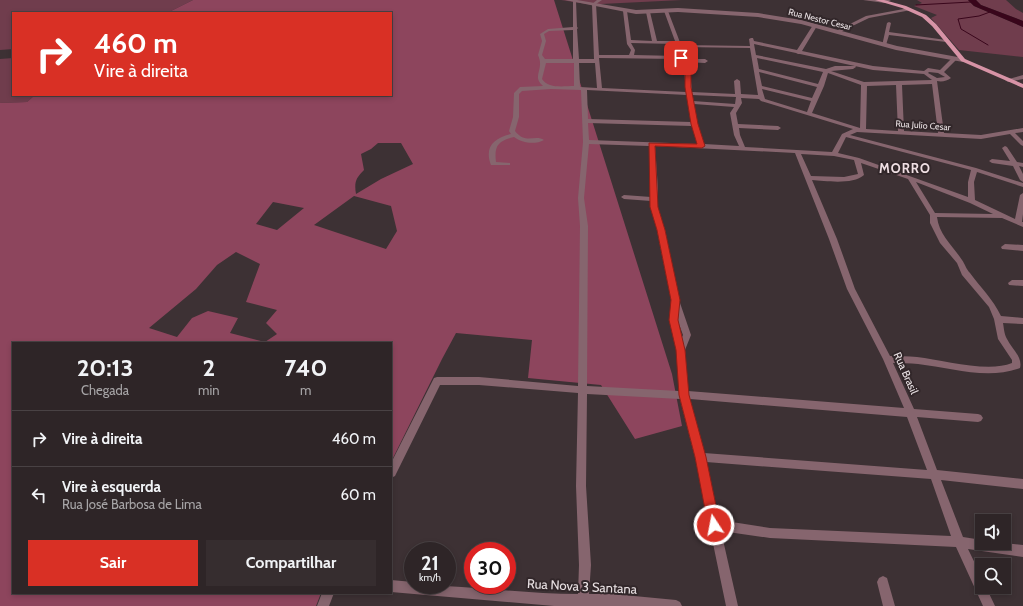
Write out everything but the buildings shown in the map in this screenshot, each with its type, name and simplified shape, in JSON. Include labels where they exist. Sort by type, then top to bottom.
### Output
[{"type":"main road","points":[[878,0],[887,1],[909,9],[931,22],[964,60],[1023,86]]},
{"type":"street","name":"Rua Nestor Cesar","points":[[568,0],[625,11],[752,14],[794,21],[884,45],[964,60]]},
{"type":"street","points":[[600,0],[594,4],[600,90]]},
{"type":"street","points":[[866,0],[887,1]]},
{"type":"street","points":[[574,1],[577,61],[586,121],[586,142],[581,198],[584,226],[581,486],[585,565],[584,603]]},
{"type":"street","points":[[836,32],[868,17],[909,9]]},
{"type":"street","points":[[625,11],[629,41],[632,50],[631,57]]},
{"type":"street","points":[[666,11],[678,44],[681,59],[688,75],[690,102],[694,124],[702,146]]},
{"type":"street","points":[[648,12],[655,42]]},
{"type":"street","points":[[884,45],[889,23]]},
{"type":"street","points":[[798,53],[815,26]]},
{"type":"street","points":[[551,88],[543,84],[540,80],[543,61],[540,55],[544,41],[542,34],[544,31],[576,28]]},
{"type":"street","points":[[887,33],[946,41]]},
{"type":"street","points":[[629,41],[678,44],[752,42],[873,68],[925,74],[934,80],[941,135]]},
{"type":"street","points":[[752,42],[761,97]]},
{"type":"street","points":[[754,56],[826,72],[864,84],[947,79],[948,76],[941,72],[931,70],[926,71],[925,74]]},
{"type":"street","points":[[543,61],[577,61],[631,57],[705,61]]},
{"type":"street","points":[[941,72],[954,59]]},
{"type":"street","points":[[809,113],[826,72],[834,68],[873,68]]},
{"type":"street","points":[[756,70],[820,86]]},
{"type":"street","points":[[1008,80],[1023,77]]},
{"type":"street","points":[[737,81],[739,102],[735,108],[736,126],[738,139],[743,148]]},
{"type":"street","points":[[899,82],[901,133]]},
{"type":"street","points":[[514,136],[512,131],[516,117],[517,92],[523,88],[689,93],[761,97],[767,102],[809,113],[862,130],[864,84]]},
{"type":"street","points":[[759,87],[815,100]]},
{"type":"street","points":[[690,102],[722,105],[735,108]]},
{"type":"street","points":[[586,121],[694,124]]},
{"type":"street","points":[[736,126],[778,128]]},
{"type":"street","name":"Rua Julio Cesar","points":[[844,134],[852,130],[862,130],[982,138],[1020,130]]},
{"type":"street","points":[[1020,130],[1023,136]]},
{"type":"street","points":[[1011,132],[1023,144]]},
{"type":"street","points":[[834,154],[844,134],[1023,185]]},
{"type":"street","points":[[508,164],[493,164],[492,154],[494,144],[502,138],[514,136],[527,141],[541,140]]},
{"type":"street","points":[[586,142],[702,146],[834,154],[857,159],[972,201],[1004,216],[1021,221],[1023,195]]},
{"type":"street","points":[[652,144],[654,207],[661,230],[675,300],[687,335],[681,350],[684,395],[700,457],[732,606]]},
{"type":"street","points":[[1005,148],[1023,180]]},
{"type":"street","name":"Rua Brasil","points":[[797,151],[833,239],[851,289],[887,359],[910,411],[959,542],[990,606]]},
{"type":"street","points":[[807,178],[850,179],[859,177],[861,173],[857,159]]},
{"type":"street","points":[[992,161],[1023,165]]},
{"type":"street","points":[[972,201],[971,182],[974,170]]},
{"type":"street","points":[[887,359],[922,361],[949,366],[994,369],[1017,365],[1016,359],[1002,338],[998,319],[985,296],[965,273],[960,262],[943,241],[934,223],[933,215],[910,178]]},
{"type":"street","points":[[624,197],[654,199]]},
{"type":"street","points":[[933,215],[1004,216]]},
{"type":"street","points":[[1005,247],[1023,248]]},
{"type":"street","points":[[1012,283],[1023,283]]},
{"type":"street","points":[[998,319],[1023,321]]},
{"type":"street","points":[[392,471],[436,381],[479,381],[582,390],[684,395],[834,407],[910,411],[978,418]]},
{"type":"street","points":[[700,457],[935,475],[1023,484]]},
{"type":"street","points":[[714,525],[770,533],[959,542],[1023,551]]},
{"type":"street","points":[[883,582],[890,606]]},
{"type":"street","name":"Rua Nova 3 Santana","points":[[392,586],[584,603],[676,606]]},
{"type":"street","points":[[323,606],[328,594]]},
{"type":"shaded area","points":[[0,0],[193,0],[169,12],[12,12],[12,49],[0,50]]},
{"type":"shaded area","points":[[193,0],[554,0],[672,374],[682,426],[635,439],[601,385],[528,378],[532,340],[456,333],[392,460],[392,342],[265,342],[12,342],[12,594],[321,594],[316,606],[0,606],[0,103],[27,102],[34,96],[392,96],[392,12],[169,12]],"holes":[[[378,143],[401,143],[413,164],[381,179],[356,194],[356,180],[364,170],[361,154],[371,149]],[[354,196],[391,206],[397,231],[386,249],[314,225]],[[273,202],[304,208],[277,230],[256,224]],[[236,252],[260,264],[246,302],[277,310],[266,323],[277,334],[265,342],[230,333],[238,318],[208,311],[192,318],[177,337],[149,328],[196,289],[217,265]]]},
{"type":"shaded area","points":[[561,0],[682,0],[601,4],[600,6]]},
{"type":"shaded area","points":[[917,0],[968,0],[974,6],[1023,27],[1023,57],[959,50],[931,18],[937,15],[914,6],[922,3]]},
{"type":"shaded area","points":[[968,0],[976,0],[981,5],[1023,21],[1023,27],[974,6]]},
{"type":"shaded area","points":[[976,0],[1006,0],[1023,13],[1023,21],[981,5]]},
{"type":"shaded area","points":[[12,58],[12,96],[34,96],[27,102],[0,103],[0,59]]},
{"type":"waterway","points":[[916,5],[971,2]]},
{"type":"waterway","points":[[988,45],[961,29],[958,19],[979,16],[990,12]]},
{"type":"district","name":"MORRO","points":[[905,168]]},
{"type":"route","points":[[681,58],[688,75],[688,87],[694,124],[702,146],[652,144],[655,189],[654,207],[661,230],[675,300],[674,320],[676,334],[681,350],[684,395],[700,457],[714,525]]}]
